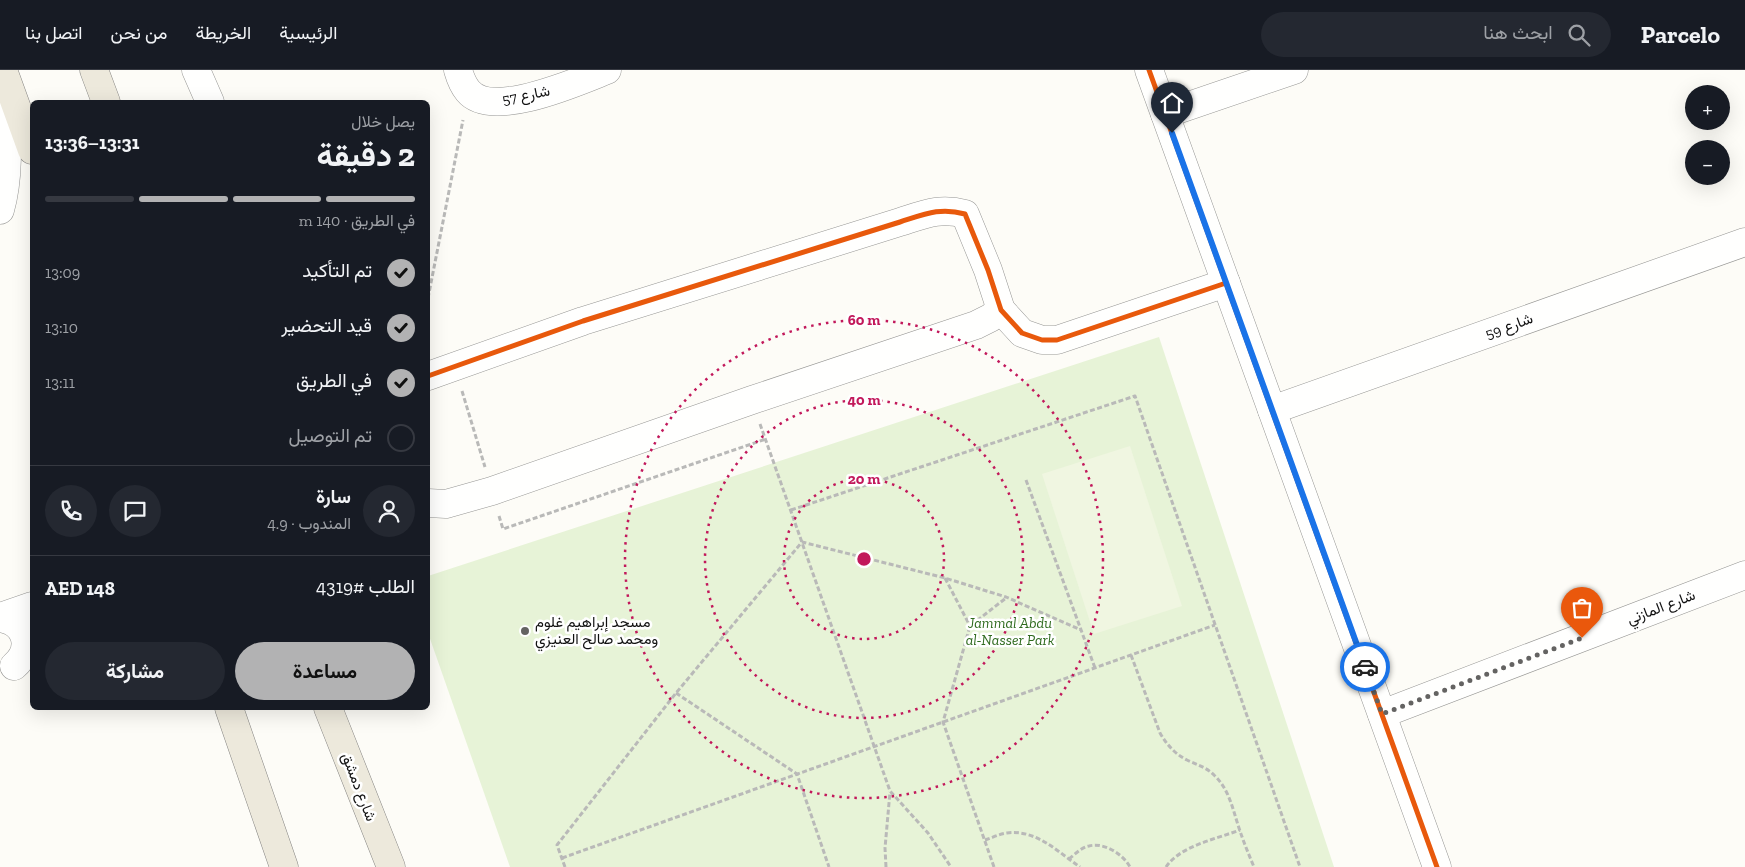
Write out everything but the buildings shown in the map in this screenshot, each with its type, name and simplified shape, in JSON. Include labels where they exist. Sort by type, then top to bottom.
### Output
[{"type":"main road","points":[[94,70],[105,100]]},
{"type":"main road","points":[[3,71],[30,145]]},
{"type":"main road","points":[[231,710],[284,867]]},
{"type":"main road","name":"شارع دمشق","points":[[329,710],[391,867]]},
{"type":"street","points":[[196,70],[209,100]]},
{"type":"street","name":"شارع 57","points":[[463,81],[485,101],[509,101],[545,93],[607,70]]},
{"type":"street","points":[[1149,70],[1437,867]]},
{"type":"street","points":[[1166,114],[1294,70]]},
{"type":"street","points":[[0,210],[4,197],[7,168],[3,71]]},
{"type":"street","points":[[430,375],[592,318],[932,212],[950,210],[965,214],[988,270],[1001,310],[1022,333],[1042,340],[1057,340],[1226,282]]},
{"type":"street","name":"شارع 59","points":[[1272,410],[1745,242]]},
{"type":"street","points":[[430,503],[446,504],[492,491],[976,324],[990,318],[1001,310]]},
{"type":"street","name":"شارع المازني","points":[[1382,714],[1745,576]]},
{"type":"street","points":[[0,618],[30,607]]},
{"type":"street","points":[[0,618],[8,619],[14,623],[20,628],[24,636],[26,644],[24,653],[15,666]]},
{"type":"path","points":[[430,286],[463,81]]},
{"type":"path","points":[[791,510],[1135,396],[1300,867]]},
{"type":"path","points":[[752,400],[890,791],[928,833],[951,867]]},
{"type":"path","points":[[1026,480],[1095,668]]},
{"type":"path","points":[[802,542],[945,578],[1006,597],[1081,630]]},
{"type":"path","points":[[565,867],[557,845],[676,693],[802,542]]},
{"type":"path","points":[[945,578],[970,626]]},
{"type":"path","points":[[994,867],[943,722],[970,626],[1006,597]]},
{"type":"path","points":[[562,858],[1215,625]]},
{"type":"path","points":[[1131,655],[1160,733],[1167,745],[1177,754],[1214,774],[1230,796],[1254,867]]},
{"type":"path","points":[[676,693],[797,774],[829,867]]},
{"type":"path","points":[[886,867],[885,848],[890,791]]},
{"type":"path","points":[[1166,867],[1172,859],[1185,850],[1240,830]]},
{"type":"path","points":[[985,840],[1005,833],[1026,833],[1036,837],[1080,867]]},
{"type":"path","points":[[1069,859],[1088,846],[1099,846],[1119,854],[1127,861],[1130,867]]},
{"type":"green space","name":"Jammal Abdu al-Nasser Park","points":[[1159,337],[1334,867],[510,867],[430,639],[430,575]]},
{"type":"green space","points":[[1130,446],[1182,606],[1094,634],[1042,474]]},
{"type":"cycle path","points":[[1149,70],[1437,867]]},
{"type":"cycle path","points":[[430,375],[583,321],[917,216],[940,211],[965,214],[988,270],[1001,310],[1022,333],[1042,340],[1057,340],[1226,283]]},
{"type":"way so far","points":[[1365,667],[1382,714],[1582,638]]},
{"type":"place","name":"مسجد إبراهيم غلوم ومحمد صالح العنيزي","points":[[525,631]]},
{"type":"route","points":[[1172,133],[1365,667]]}]
